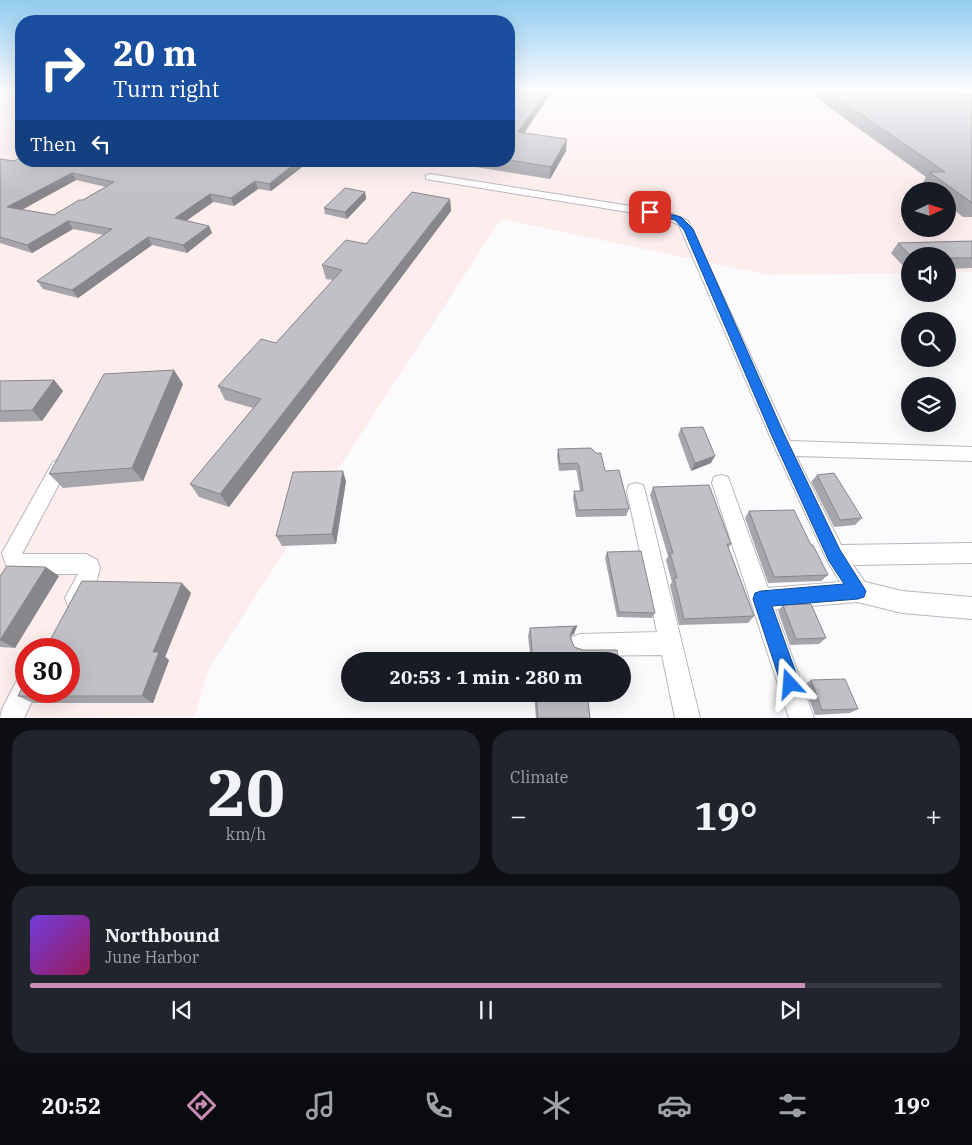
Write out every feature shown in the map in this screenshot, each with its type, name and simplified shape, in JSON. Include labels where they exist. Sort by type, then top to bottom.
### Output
[{"type":"street","points":[[430,177],[668,215],[684,223],[784,448],[835,556],[858,591]]},
{"type":"street","points":[[784,448],[972,454]]},
{"type":"street","points":[[59,467],[12,553],[14,561],[20,564],[86,564],[90,567],[87,578],[66,615]]},
{"type":"street","points":[[721,483],[802,718]]},
{"type":"street","points":[[636,491],[688,718]]},
{"type":"street","points":[[835,556],[972,553]]},
{"type":"street","points":[[761,599],[858,591],[902,602],[972,608]]},
{"type":"street","points":[[580,645],[671,643]]},
{"type":"street","points":[[11,718],[19,703]]},
{"type":"shaded area","points":[[0,124],[15,124],[15,167],[515,167],[515,124],[972,124],[972,272],[956,272],[956,247],[901,247],[901,273],[768,275],[501,219],[209,668],[194,717],[0,718]]},
{"type":"building","points":[[515,124],[524,124],[518,132],[567,139],[551,167],[515,161]]},
{"type":"building","points":[[875,124],[972,124],[972,203],[956,191],[956,182],[943,182],[929,172],[945,172]]},
{"type":"building","points":[[0,159],[15,161],[15,167],[290,167],[269,184],[255,181],[231,198],[210,194],[175,218],[209,226],[183,245],[148,237],[72,290],[37,281],[112,229],[68,221],[27,245],[0,237]],"holes":[[[72,173],[114,182],[83,200],[79,200],[54,215],[7,207]]]},
{"type":"building","points":[[345,188],[365,192],[345,212],[324,208]]},
{"type":"building","points":[[412,192],[450,199],[220,494],[190,484],[261,399],[218,386],[261,339],[276,343],[342,270],[322,265],[346,240],[366,244]]},
{"type":"building","points":[[972,241],[972,258],[956,258],[956,247],[902,247],[898,243]]},
{"type":"building","points":[[174,370],[132,468],[49,474],[104,374]]},
{"type":"building","points":[[54,380],[32,410],[0,411],[0,381]]},
{"type":"building","points":[[703,427],[715,456],[695,463],[681,428]]},
{"type":"building","points":[[591,448],[596,453],[601,453],[605,471],[619,470],[629,509],[578,510],[574,491],[583,491],[579,466],[577,463],[560,464],[558,449]]},
{"type":"building","points":[[343,471],[332,534],[276,536],[293,472]]},
{"type":"building","points":[[834,473],[862,518],[840,520],[817,475]]},
{"type":"building","points":[[709,485],[731,544],[727,544],[754,616],[684,619],[674,578],[677,578],[670,553],[673,553],[653,487]]},
{"type":"building","points":[[794,510],[828,575],[774,577],[749,511]]},
{"type":"building","points":[[641,551],[655,613],[619,612],[607,552]]},
{"type":"building","points":[[7,566],[46,567],[0,640],[0,576]]},
{"type":"building","points":[[82,581],[182,583],[153,652],[159,652],[142,696],[80,696],[80,638],[51,638]]},
{"type":"building","points":[[811,604],[826,638],[796,639],[783,605]]},
{"type":"building","points":[[577,626],[573,628],[570,636],[574,647],[583,650],[617,650],[617,652],[532,652],[530,628]]},
{"type":"building","points":[[845,679],[858,709],[822,710],[811,680]]},
{"type":"building","points":[[537,702],[588,702],[590,718],[538,718]]},
{"type":"route","points":[[650,212],[678,218],[688,229],[777,434],[835,556],[858,591],[761,599],[790,684]]}]
